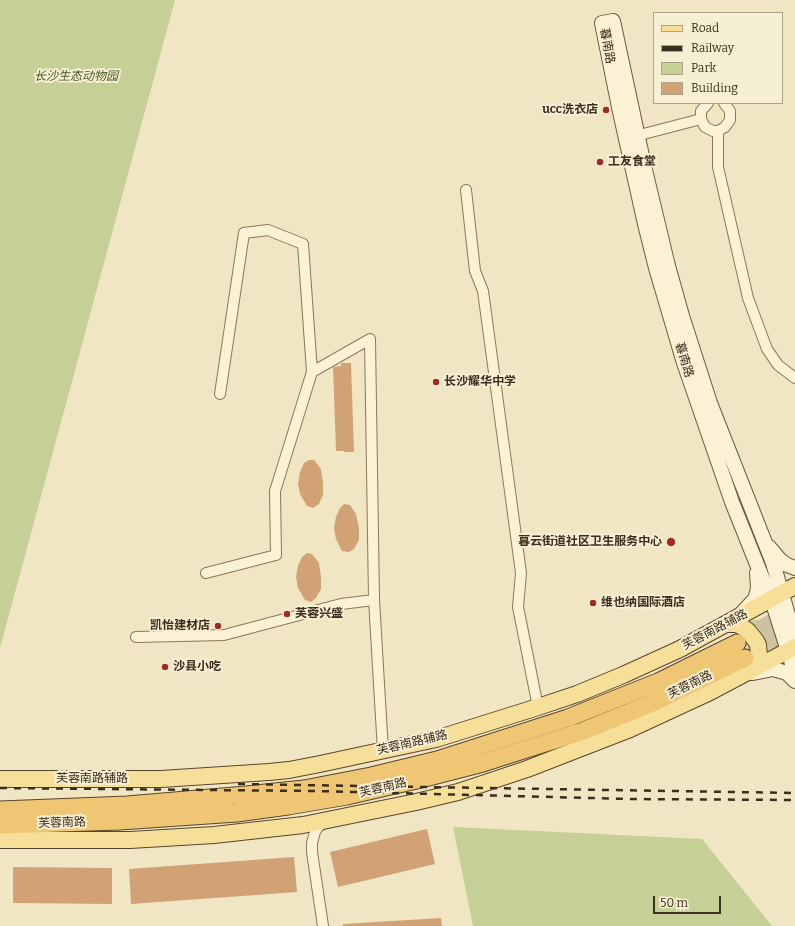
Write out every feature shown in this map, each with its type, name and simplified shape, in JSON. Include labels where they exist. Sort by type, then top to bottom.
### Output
[{"type":"highway","name":"芙蓉南路","points":[[0,810],[127,805],[210,799],[304,789],[371,776],[437,760],[568,718],[665,679],[737,643]]},
{"type":"highway","name":"芙蓉南路","points":[[0,824],[120,821],[237,813],[347,796],[406,783],[483,763],[583,731],[652,703],[745,669]]},
{"type":"highway","points":[[0,799],[210,799]]},
{"type":"highway","points":[[0,834],[24,824]]},
{"type":"main road","name":"暮南路","points":[[783,593],[751,550],[732,502],[684,363],[656,268],[631,137],[613,21],[602,23],[631,137],[695,358],[712,410],[783,593],[793,645],[795,673]]},
{"type":"main road","points":[[761,534],[769,547],[780,560],[795,568]]},
{"type":"main road","points":[[728,623],[746,610],[755,599],[757,593],[758,581],[751,550]]},
{"type":"main road","name":"芙蓉南路辅路","points":[[0,779],[154,779],[289,770],[436,739],[577,694],[624,675],[680,649],[783,593]]},
{"type":"main road","points":[[728,623],[737,624],[748,631],[758,645],[756,664],[745,669]]},
{"type":"main road","points":[[0,840],[171,838],[258,831],[329,820],[391,808],[458,792],[526,769],[630,729],[704,695],[745,669],[793,645]]},
{"type":"main road","points":[[745,669],[756,672],[774,669],[787,673],[795,681]]},
{"type":"street","points":[[707,104],[703,108],[701,119],[709,129],[718,131],[725,127],[730,120],[730,111],[725,104]]},
{"type":"street","points":[[631,137],[701,119]]},
{"type":"street","points":[[718,131],[718,167],[748,298],[767,349],[778,365],[795,378]]},
{"type":"street","points":[[466,190],[475,271],[484,291],[521,573],[518,607],[538,707]]},
{"type":"street","points":[[206,573],[276,555],[275,490],[312,372],[303,244],[268,230],[244,233],[220,394]]},
{"type":"street","points":[[312,372],[370,339],[374,600],[383,751]]},
{"type":"street","points":[[136,637],[224,635],[341,604],[374,600]]},
{"type":"street","points":[[323,926],[312,843],[318,827],[329,820]]},
{"type":"green space","name":"长沙生态动物园","points":[[0,0],[175,0],[0,648]]},
{"type":"green space","points":[[761,620],[768,624],[775,634],[773,648],[763,656],[748,622]]},
{"type":"green space","points":[[453,827],[702,839],[772,926],[473,926]]},
{"type":"building","points":[[341,363],[351,363],[354,452],[336,451],[333,367],[341,366]]},
{"type":"building","points":[[309,460],[314,460],[321,469],[323,483],[323,495],[319,504],[313,508],[307,506],[300,494],[298,484],[300,472],[304,463]]},
{"type":"building","points":[[344,504],[350,505],[356,514],[359,528],[359,540],[354,549],[349,552],[342,551],[336,539],[334,528],[336,517],[340,508]]},
{"type":"building","points":[[307,553],[312,554],[319,563],[321,577],[321,589],[316,598],[311,602],[305,600],[298,588],[296,577],[298,566],[302,557]]},
{"type":"building","points":[[427,829],[435,864],[338,887],[330,852]]},
{"type":"building","points":[[294,857],[297,892],[131,904],[129,869]]},
{"type":"building","points":[[13,867],[112,868],[112,904],[13,903]]},
{"type":"building","points":[[441,918],[442,926],[343,926],[343,924]]},
{"type":"tunnel","points":[[738,642],[795,609]]},
{"type":"tunnel","points":[[746,658],[795,629]]},
{"type":"railway","points":[[238,784],[795,793]]},
{"type":"railway","points":[[0,788],[315,791],[630,799],[795,800]]},
{"type":"place","name":"ucc洗衣店","points":[[606,110]]},
{"type":"place","name":"工友食堂","points":[[600,162]]},
{"type":"place","name":"长沙耀华中学","points":[[436,382]]},
{"type":"place","name":"暮云街道社区卫生服务中心","points":[[671,542]]},
{"type":"place","name":"维也纳国际酒店","points":[[593,603]]},
{"type":"place","name":"芙蓉兴盛","points":[[287,614]]},
{"type":"place","name":"凯怡建材店","points":[[218,626]]},
{"type":"place","name":"沙县小吃","points":[[165,667]]}]
